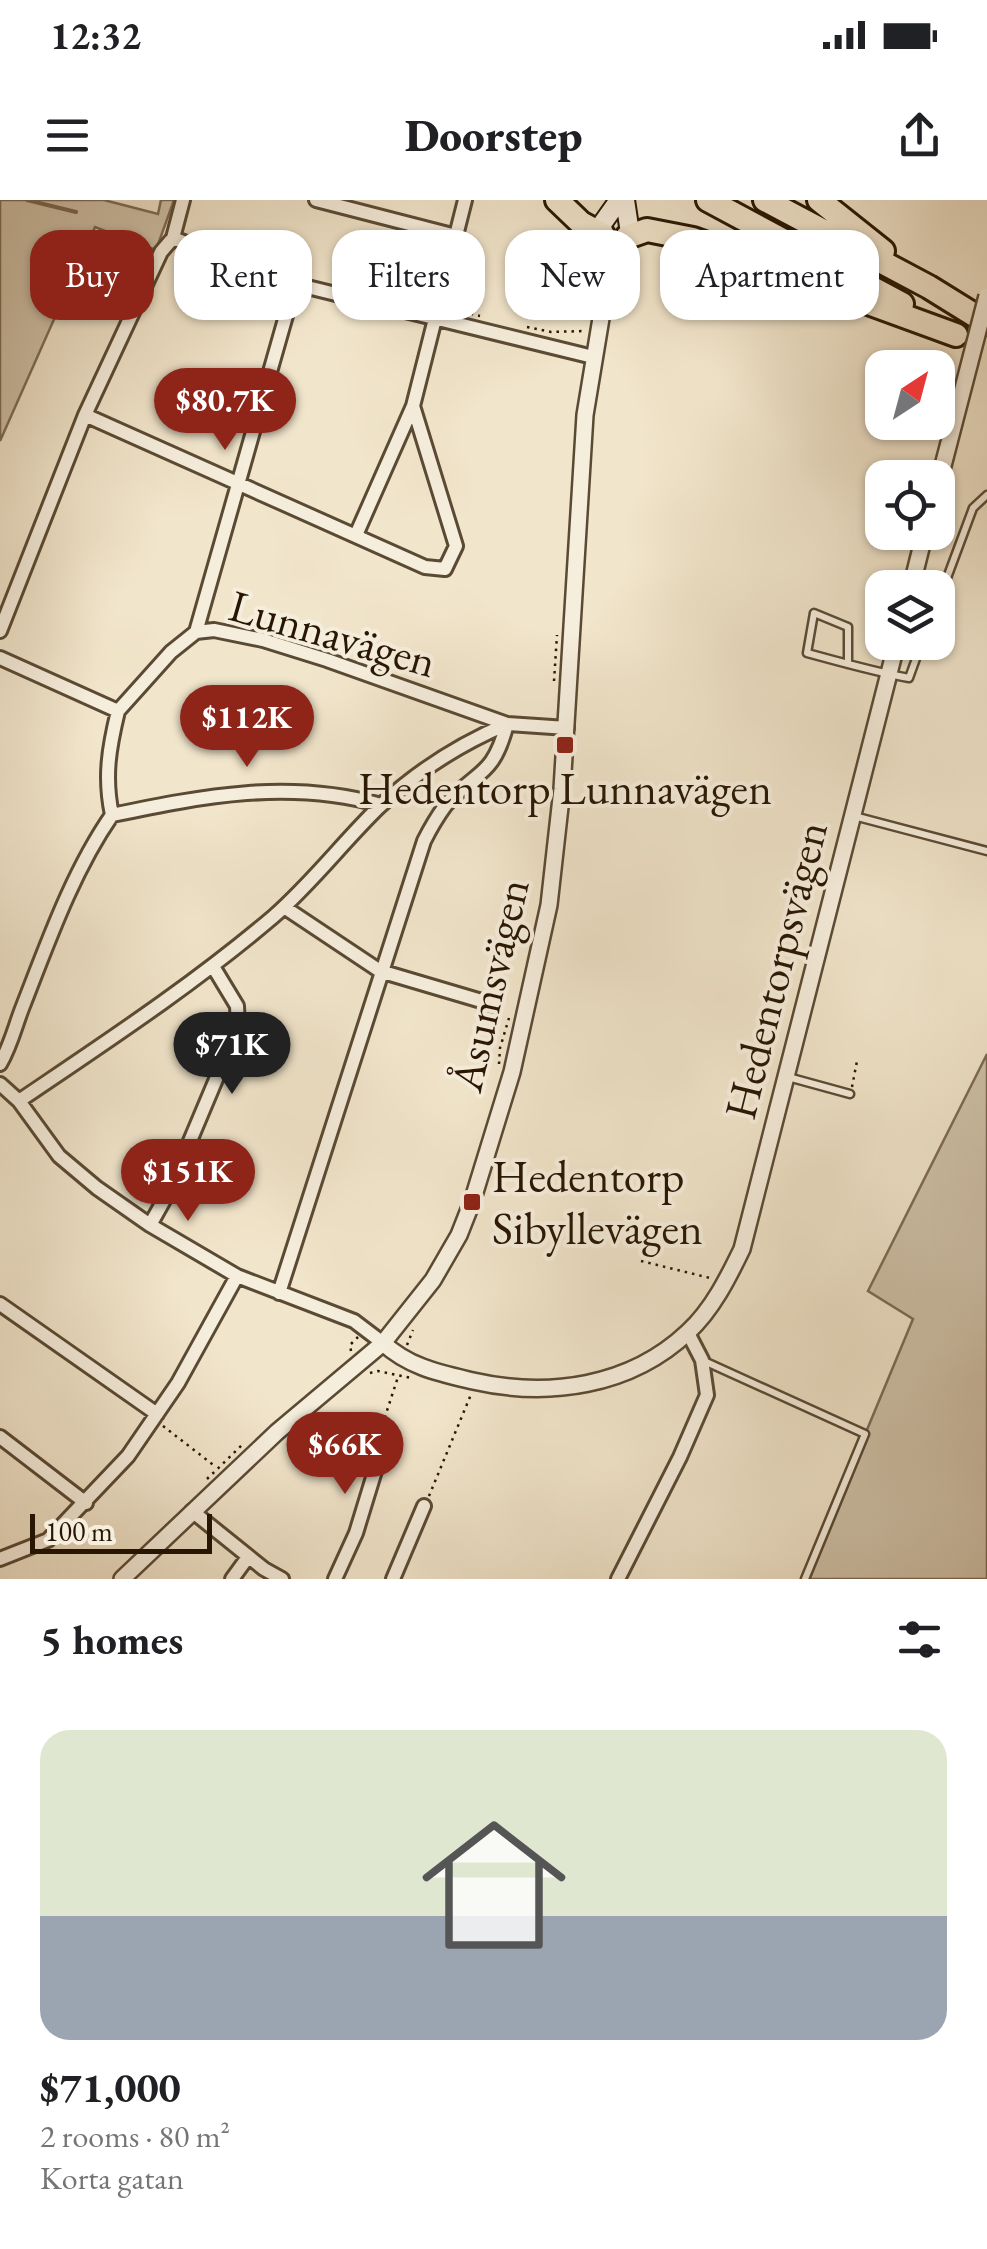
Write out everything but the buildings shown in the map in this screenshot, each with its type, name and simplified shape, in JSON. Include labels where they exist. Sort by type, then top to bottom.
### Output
[{"type":"highway","points":[[557,200],[581,223],[597,230]]},
{"type":"highway","points":[[708,200],[987,354]]},
{"type":"highway","points":[[766,200],[930,287],[987,324]]},
{"type":"highway","points":[[819,200],[930,287]]},
{"type":"highway","points":[[640,232],[693,240],[956,335]]},
{"type":"main road","points":[[622,200],[631,227],[627,230]]},
{"type":"main road","points":[[608,230],[602,224],[622,200]]},
{"type":"street","points":[[0,631],[85,415],[161,252],[173,238],[182,200]]},
{"type":"street","points":[[458,230],[465,200]]},
{"type":"street","points":[[322,201],[433,230]]},
{"type":"street","points":[[944,460],[987,296]]},
{"type":"street","points":[[196,632],[287,320]]},
{"type":"street","points":[[356,535],[414,406],[435,320],[587,355]]},
{"type":"street","name":"Åsumsvägen","points":[[122,1579],[278,1432],[383,1343],[418,1302],[458,1235],[472,1202],[508,1088],[549,905],[567,728],[587,355],[596,320]]},
{"type":"street","points":[[85,415],[425,567],[445,569],[456,546],[414,406]]},
{"type":"street","name":"Lunnavägen","points":[[118,710],[143,680],[196,632],[214,630],[262,640],[508,724],[567,728]]},
{"type":"street","points":[[0,658],[118,710],[108,754],[106,786],[112,815],[85,861],[0,1064]]},
{"type":"street","name":"Hedentorpsvägen","points":[[383,1343],[398,1356],[425,1369],[510,1388],[541,1390],[591,1383],[618,1374],[648,1360],[688,1332],[726,1281],[742,1250],[892,660]]},
{"type":"street","points":[[19,1101],[214,968],[284,907],[381,805],[466,741],[508,724]]},
{"type":"street","points":[[279,1293],[424,841],[447,804],[488,769],[500,752],[508,724]]},
{"type":"street","points":[[112,815],[254,790],[296,790],[381,805]]},
{"type":"street","points":[[284,907],[380,971],[496,1005]]},
{"type":"street","points":[[150,1225],[169,1191],[238,1026],[237,1006],[214,968]]},
{"type":"street","points":[[1,1088],[19,1101],[59,1156],[150,1225],[237,1276],[354,1320],[383,1343]]},
{"type":"street","points":[[0,1559],[48,1540],[128,1456],[178,1382],[237,1276]]},
{"type":"street","points":[[0,1304],[155,1416]]},
{"type":"street","points":[[618,1579],[707,1395],[702,1360],[688,1332]]},
{"type":"street","points":[[0,1437],[86,1503]]},
{"type":"street","points":[[335,1579],[356,1533],[382,1448],[389,1440]]},
{"type":"street","points":[[392,1579],[424,1506]]},
{"type":"street","points":[[192,1511],[282,1579]]},
{"type":"street","points":[[232,1579],[248,1557]]},
{"type":"lane","points":[[950,570],[972,508],[987,496]]},
{"type":"lane","points":[[848,664],[848,627],[814,613],[807,653],[848,664],[909,678],[916,660]]},
{"type":"lane","points":[[853,816],[987,850]]},
{"type":"lane","points":[[786,1076],[850,1094]]},
{"type":"lane","points":[[702,1360],[865,1434],[805,1579]]},
{"type":"path","points":[[578,230],[581,223]]},
{"type":"path","points":[[485,317],[494,319]]},
{"type":"path","points":[[586,321],[587,355]]},
{"type":"path","points":[[523,326],[551,332],[585,331]]},
{"type":"path","points":[[554,688],[560,624]]},
{"type":"path","points":[[500,1074],[502,1046],[512,1013]]},
{"type":"path","points":[[850,1094],[857,1061]]},
{"type":"path","points":[[642,1261],[726,1281]]},
{"type":"path","points":[[366,1330],[350,1344],[352,1354],[369,1373],[378,1371],[418,1380]]},
{"type":"path","points":[[424,1506],[472,1392]]},
{"type":"path","points":[[155,1416],[218,1467]]},
{"type":"shaded area","points":[[0,200],[104,200],[158,214],[161,200],[174,200],[156,250],[154,230],[30,230],[30,320],[54,320],[0,441]]},
{"type":"shaded area","points":[[987,1054],[987,1579],[805,1579],[913,1319],[868,1291]]},
{"type":"waterway","points":[[27,200],[76,212]]},
{"type":"place","name":"Hedentorp Lunnavägen","points":[[565,745]]},
{"type":"place","name":"Hedentorp Sibyllevägen","points":[[472,1202]]}]
